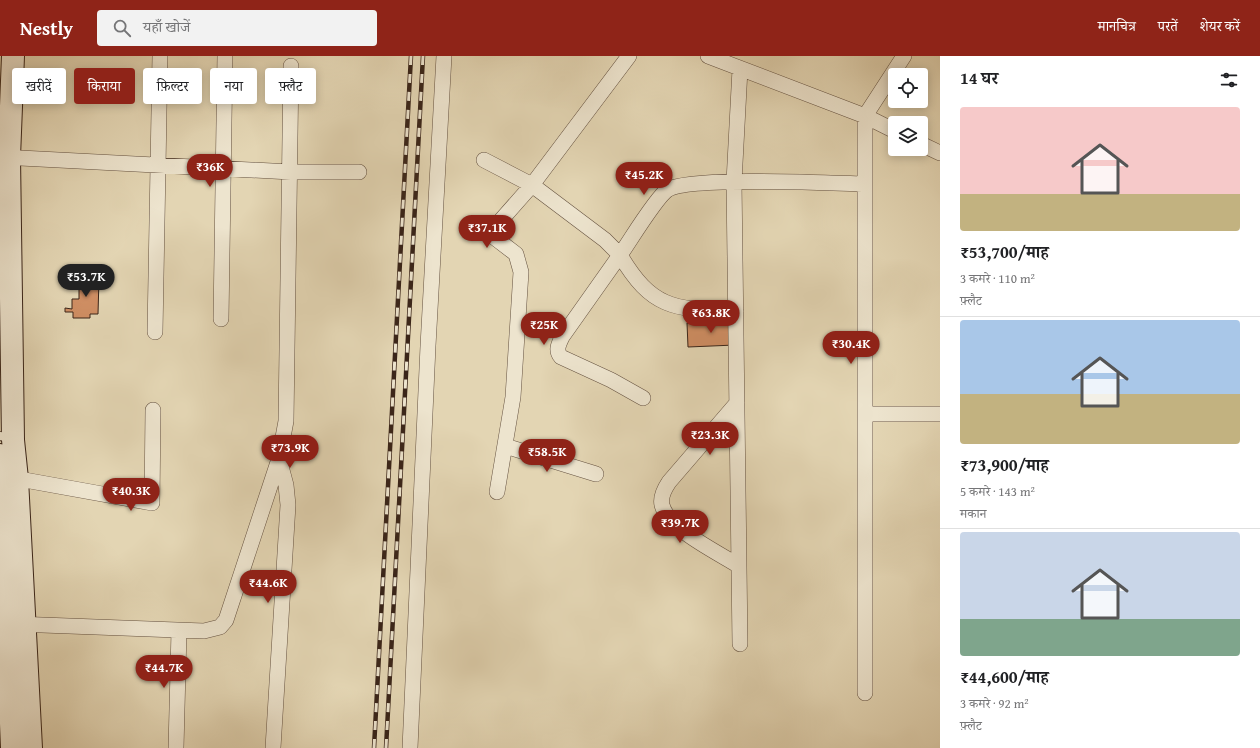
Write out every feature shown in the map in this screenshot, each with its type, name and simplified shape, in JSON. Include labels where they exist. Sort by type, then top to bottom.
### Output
[{"type":"main road","points":[[13,56],[4,157],[4,443],[9,478],[16,624],[31,748]]},
{"type":"main road","points":[[12,748],[16,624]]},
{"type":"street","points":[[155,332],[160,166],[160,56]]},
{"type":"street","points":[[221,319],[225,56]]},
{"type":"street","points":[[410,748],[444,56]]},
{"type":"street","points":[[497,492],[513,396],[520,266],[516,254],[495,238],[495,227],[532,185],[629,56]]},
{"type":"street","points":[[708,56],[865,116],[888,128]]},
{"type":"street","points":[[865,693],[865,116],[904,56]]},
{"type":"street","points":[[16,624],[179,631],[213,629],[220,627],[226,620],[279,459],[286,421],[292,66]]},
{"type":"street","points":[[740,69],[734,182],[740,644]]},
{"type":"street","points":[[928,147],[940,153]]},
{"type":"street","points":[[4,157],[291,172],[359,172]]},
{"type":"street","points":[[484,160],[532,185],[599,236],[620,255],[640,285],[649,294],[662,302],[688,310],[736,311]]},
{"type":"street","points":[[643,398],[611,380],[561,357],[558,354],[557,348],[562,337],[661,195],[673,187],[688,184],[734,182],[865,184]]},
{"type":"street","points":[[737,403],[669,482],[664,489],[661,503],[669,517],[680,528],[739,566]]},
{"type":"street","points":[[9,478],[152,503],[153,410]]},
{"type":"street","points":[[865,414],[940,414]]},
{"type":"street","points":[[505,446],[596,474]]},
{"type":"street","points":[[273,748],[288,505],[286,485],[279,459]]},
{"type":"street","points":[[176,748],[179,631]]},
{"type":"building","points":[[74,278],[99,278],[98,314],[90,314],[90,318],[73,318],[73,312],[65,312],[65,308],[72,309],[72,299],[79,299],[79,288],[74,288]]},
{"type":"building","points":[[734,321],[735,345],[688,347],[687,323]]},
{"type":"railway","points":[[374,748],[411,56]]},
{"type":"railway","points":[[386,748],[423,56]]}]
